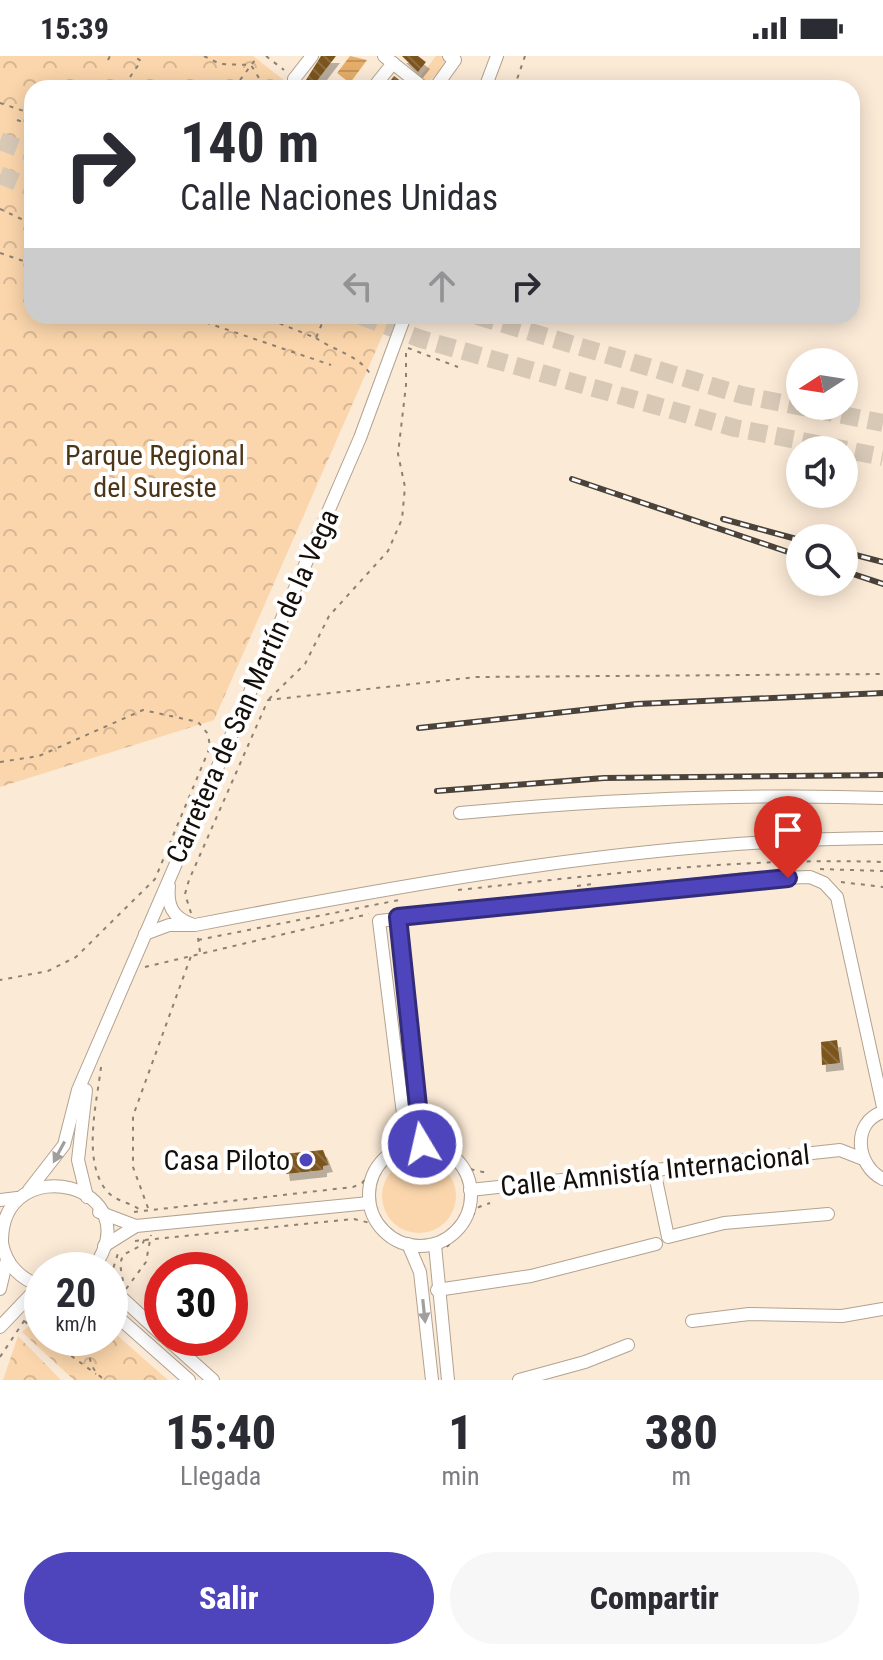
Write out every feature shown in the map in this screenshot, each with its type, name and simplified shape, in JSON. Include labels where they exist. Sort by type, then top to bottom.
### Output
[{"type":"street","points":[[294,79],[312,56]]},
{"type":"street","points":[[441,80],[455,60],[449,56]]},
{"type":"street","points":[[488,80],[497,56]]},
{"type":"street","points":[[377,80],[388,59],[414,80]]},
{"type":"street","name":"Carretera de San Martín de la Vega","points":[[87,1197],[78,1160],[82,1110],[100,1055],[145,934],[378,389],[402,324]]},
{"type":"street","points":[[460,813],[564,803],[699,797],[883,798]]},
{"type":"street","points":[[145,934],[194,920],[565,860],[678,847],[883,838]]},
{"type":"street","points":[[170,875],[168,895],[171,910],[178,918],[194,920]]},
{"type":"street","points":[[432,1380],[420,1272],[404,1246],[385,1233],[374,1220],[369,1203],[375,1171],[395,1146],[404,1122],[379,921],[745,879],[810,877],[824,883],[840,904],[883,1110]]},
{"type":"street","points":[[398,917],[422,1144]]},
{"type":"street","name":"Carretera de San Martín de la Vega","points":[[29,1190],[64,1145],[78,1090],[100,1055]]},
{"type":"street","name":"Calle Amnistía Internacional","points":[[840,1150],[861,1135],[868,1120],[883,1110]]},
{"type":"street","points":[[861,1135],[863,1159]]},
{"type":"street","points":[[395,1146],[422,1144],[450,1154],[467,1177],[470,1190],[469,1209],[462,1224],[450,1237],[435,1245],[404,1246]]},
{"type":"street","name":"Calle Amnistía Internacional","points":[[470,1190],[840,1150],[863,1159],[883,1179]]},
{"type":"street","points":[[654,1170],[668,1237],[724,1223],[828,1214]]},
{"type":"street","points":[[24,1276],[15,1271],[7,1259],[1,1234],[9,1209],[17,1198],[29,1190],[59,1184],[87,1197],[99,1212],[105,1230],[102,1252]]},
{"type":"street","points":[[0,1200],[17,1198]]},
{"type":"street","points":[[104,1246],[143,1226],[369,1203]]},
{"type":"street","points":[[99,1212],[143,1226]]},
{"type":"street","points":[[437,1290],[531,1276],[656,1244]]},
{"type":"street","points":[[435,1245],[448,1380]]},
{"type":"street","points":[[0,1289],[7,1259]]},
{"type":"street","points":[[128,1298],[144,1315]]},
{"type":"street","points":[[0,1327],[24,1303]]},
{"type":"street","points":[[692,1321],[749,1314],[842,1316],[883,1309]]},
{"type":"street","points":[[128,1326],[189,1380]]},
{"type":"street","points":[[519,1380],[585,1362],[628,1345]]},
{"type":"street","points":[[186,1356],[213,1380]]},
{"type":"path","points":[[130,77],[141,61],[134,56]]},
{"type":"path","points":[[204,56],[220,64],[251,65]]},
{"type":"path","points":[[240,80],[258,56]]},
{"type":"path","points":[[517,80],[525,56]]},
{"type":"path","points":[[251,65],[260,80]]},
{"type":"path","points":[[0,103],[24,111]]},
{"type":"path","points":[[17,120],[24,122]]},
{"type":"path","points":[[0,209],[24,220]]},
{"type":"path","points":[[0,253],[24,261]]},
{"type":"path","points":[[211,324],[331,365]]},
{"type":"path","points":[[281,324],[316,338],[341,355],[359,360],[378,389]]},
{"type":"path","points":[[316,338],[322,324]]},
{"type":"path","points":[[194,920],[185,894],[189,880],[268,700],[305,664],[329,616],[388,551],[402,519],[405,487],[398,454],[406,385],[405,347],[458,367]]},
{"type":"path","points":[[268,700],[476,677],[883,674]]},
{"type":"path","points":[[0,762],[39,756],[143,710],[198,722],[208,734],[210,747],[155,879],[76,957],[48,971],[0,980]]},
{"type":"path","points":[[448,891],[621,872],[819,860],[883,862]]},
{"type":"path","points":[[824,883],[850,881],[883,887]]},
{"type":"path","points":[[198,940],[406,899]]},
{"type":"path","points":[[141,971],[201,953]]},
{"type":"path","points":[[148,1210],[133,1167],[133,1116],[192,955]]},
{"type":"path","points":[[100,1055],[94,1135],[96,1171],[114,1198],[142,1211]]},
{"type":"path","points":[[101,1068],[93,1098],[87,1152],[93,1180],[109,1202]]},
{"type":"path","points":[[432,1132],[436,1141],[470,1169],[487,1173]]},
{"type":"path","points":[[130,1212],[353,1187],[362,1183],[395,1146]]},
{"type":"path","points":[[445,1257],[447,1246],[474,1211],[490,1203]]},
{"type":"path","points":[[142,1211],[145,1240]]},
{"type":"path","points":[[121,1252],[127,1244],[145,1240],[354,1219],[370,1223],[404,1246]]},
{"type":"path","points":[[128,1287],[146,1262],[151,1241],[143,1226]]},
{"type":"path","points":[[127,1252],[145,1240]]},
{"type":"path","points":[[0,1357],[24,1321]]},
{"type":"path","points":[[72,1356],[105,1380]]},
{"type":"path","points":[[88,1356],[96,1374]]},
{"type":"green space","name":"Parque Regional del Sureste","points":[[0,56],[253,56],[284,80],[24,80],[24,324],[387,324],[214,720],[0,787]]},
{"type":"green space","points":[[436,56],[444,56],[445,65],[431,80],[420,77]]},
{"type":"green space","points":[[419,1159],[433,1162],[445,1170],[453,1182],[456,1196],[453,1210],[445,1222],[433,1230],[419,1233],[405,1230],[393,1222],[385,1210],[382,1196],[385,1182],[393,1170],[405,1162]]},
{"type":"green space","points":[[18,1336],[24,1342],[24,1356],[38,1356],[61,1380],[3,1380]]},
{"type":"green space","points":[[128,1345],[168,1380],[74,1380],[48,1356],[128,1356]]},
{"type":"shaded area","points":[[350,56],[367,60],[352,80],[346,80],[337,73]]},
{"type":"building","points":[[321,56],[336,56],[318,80],[306,80]]},
{"type":"building","points":[[402,56],[418,56],[426,62],[418,72]]},
{"type":"building","points":[[837,1040],[840,1063],[822,1065],[821,1042]]},
{"type":"building","name":"Casa Piloto","points":[[323,1150],[329,1165],[323,1166],[323,1170],[286,1174],[283,1154]]},
{"type":"tunnel","points":[[0,141],[24,150]]},
{"type":"tunnel","points":[[0,175],[24,185]]},
{"type":"tunnel","points":[[382,324],[421,339],[735,428],[883,457]]},
{"type":"tunnel","points":[[504,324],[742,395],[883,423]]},
{"type":"railway","points":[[572,479],[786,551]]},
{"type":"railway","points":[[723,519],[786,536]]},
{"type":"railway","points":[[858,556],[883,562]]},
{"type":"railway","points":[[858,576],[883,584]]},
{"type":"railway","points":[[419,728],[637,704],[883,693]]},
{"type":"railway","points":[[437,791],[604,778],[883,775]]},
{"type":"place","name":"Casa Piloto","points":[[306,1160]]},
{"type":"route","points":[[422,1144],[417,1120],[398,917],[745,879],[788,878]]}]
